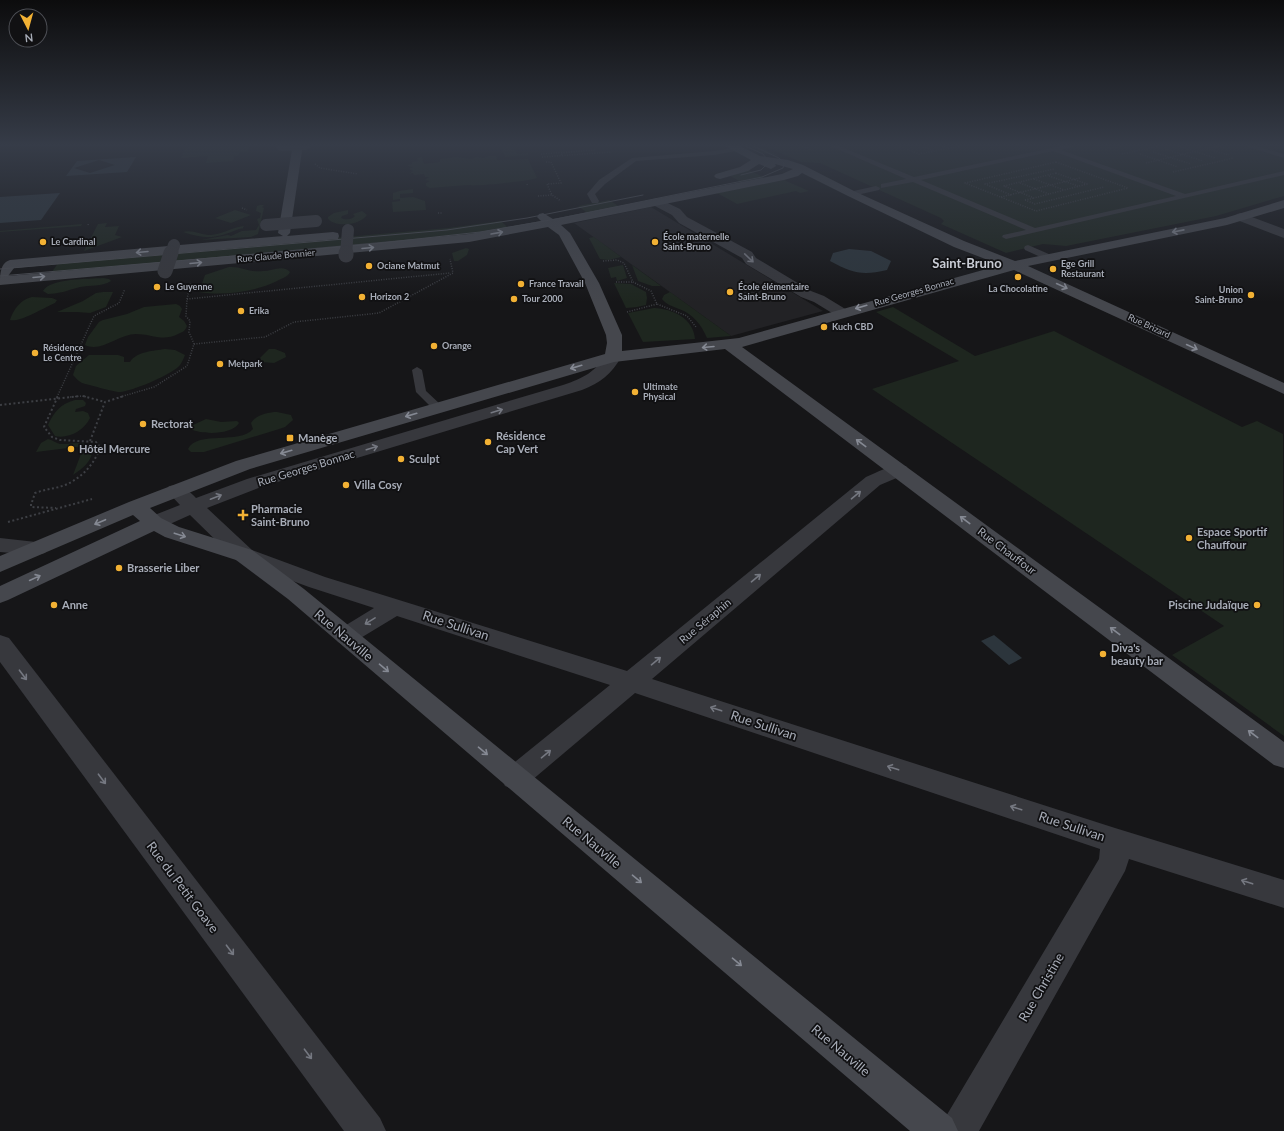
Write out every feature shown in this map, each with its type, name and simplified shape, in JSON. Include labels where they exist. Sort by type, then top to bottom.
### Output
[{"type":"street","points":[[284,233],[290,197]]},
{"type":"street","name":"Rue Claude Bonnier","points":[[0,281],[284,258],[456,239],[552,216],[657,202],[680,197]]},
{"type":"street","name":"Rue Brizard","points":[[858,197],[959,244],[1013,265],[1284,389]]},
{"type":"street","points":[[657,202],[676,212],[683,220],[747,255],[751,261],[757,265],[842,313]]},
{"type":"street","name":"Rue Georges Bonnac","points":[[0,595],[154,523],[184,498],[243,465],[437,407],[614,357],[729,345],[1013,265],[1241,217],[1284,204]]},
{"type":"street","points":[[534,214],[552,216],[582,264],[607,317],[615,342],[614,357]]},
{"type":"street","points":[[1241,217],[1284,234]]},
{"type":"street","points":[[266,225],[316,220]]},
{"type":"street","name":"Rue Claude Bonnier","points":[[5,264],[302,238],[354,232],[346,255]]},
{"type":"street","points":[[265,241],[284,233],[302,238]]},
{"type":"street","points":[[165,271],[174,245]]},
{"type":"street","points":[[0,277],[5,264]]},
{"type":"street","name":"Rue Chauffour","points":[[729,345],[1284,757]]},
{"type":"street","name":"Rue Georges Bonnac","points":[[0,565],[136,506],[184,498],[215,497],[254,483],[569,389],[588,382],[600,374],[610,365],[614,357]]},
{"type":"street","name":"Rue Séraphin","points":[[515,778],[873,481],[898,470]]},
{"type":"street","name":"Rue Sullivan","points":[[184,498],[244,556]]},
{"type":"street","name":"Rue Sullivan","points":[[136,506],[154,523],[172,532],[317,582],[632,682],[1115,841],[1284,894]]},
{"type":"street","points":[[0,545],[37,548]]},
{"type":"street","name":"Rue Nauville","points":[[244,556],[296,594],[939,1131]]},
{"type":"street","points":[[346,636],[395,606]]},
{"type":"street","name":"Rue du Petit Goave","points":[[0,644],[366,1131]]},
{"type":"street","name":"Rue Christine","points":[[958,1131],[1114,861],[1115,841]]},
{"type":"lane","points":[[593,197],[595,201]]},
{"type":"lane","points":[[954,197],[1035,231]]},
{"type":"lane","points":[[1015,242],[1006,238],[1181,197]]},
{"type":"lane","points":[[1028,248],[1048,257]]},
{"type":"lane","points":[[417,370],[421,392],[437,407]]},
{"type":"path","points":[[554,197],[564,204]]},
{"type":"path","points":[[1000,197],[1036,211],[1093,197]]},
{"type":"path","points":[[1039,197],[1025,200],[1035,204],[1064,197]]},
{"type":"path","points":[[242,208],[247,210]]},
{"type":"path","points":[[438,213],[442,212]]},
{"type":"path","points":[[448,253],[452,273]]},
{"type":"path","points":[[582,264],[619,260],[623,261],[627,264],[633,282],[651,291],[657,304]]},
{"type":"path","points":[[0,405],[56,399],[82,396],[105,402],[154,387],[187,366],[194,344],[189,332],[190,321],[186,316],[186,299],[194,274],[189,272],[165,271],[129,279],[119,303],[94,316],[56,399],[44,426],[52,437],[64,440],[96,442],[100,447],[95,460],[90,466],[69,483],[59,487],[46,488],[35,493],[31,503],[32,508],[67,509]]},
{"type":"path","points":[[186,299],[452,273]]},
{"type":"path","points":[[194,344],[265,336],[294,322],[379,313],[452,273]]},
{"type":"path","points":[[607,317],[657,304],[687,316],[697,327],[704,347]]},
{"type":"path","points":[[90,441],[105,402]]},
{"type":"shaded area","points":[[0,197],[57,197],[41,220],[0,223]]},
{"type":"shaded area","points":[[393,197],[413,197],[425,201],[426,210],[393,212],[392,202],[400,201],[400,199],[393,200]]},
{"type":"shaded area","points":[[724,197],[770,197],[737,204]]},
{"type":"shaded area","points":[[894,197],[1281,197],[1216,216],[1066,246],[1043,244],[1006,253],[941,224],[944,221],[941,218]]},
{"type":"shaded area","points":[[609,200],[620,207],[589,214],[578,206]]},
{"type":"shaded area","points":[[264,205],[262,207],[264,208],[258,234],[251,237],[201,240],[228,235],[231,236],[242,231],[256,230],[259,225],[257,219],[260,218],[261,213],[256,211],[257,206]]},
{"type":"shaded area","name":"École élémentaire Saint-Bruno","points":[[651,207],[823,311],[731,336],[574,223]]},
{"type":"shaded area","points":[[235,210],[251,215],[231,223],[215,218]]},
{"type":"shaded area","points":[[348,210],[348,214],[342,216],[341,218],[350,219],[355,216],[353,214],[362,211],[367,215],[359,221],[348,224],[337,224],[328,219],[328,217],[334,213]]},
{"type":"shaded area","points":[[501,221],[509,229],[481,233],[51,273],[59,262],[448,228]]},
{"type":"shaded area","points":[[107,223],[105,227],[119,226],[115,235],[122,237],[84,251],[98,224]]},
{"type":"shaded area","points":[[82,224],[81,226],[0,232],[0,231]]},
{"type":"shaded area","points":[[244,226],[243,229],[212,237],[191,235],[183,232],[189,231],[211,235]]},
{"type":"shaded area","points":[[594,237],[621,257],[609,260],[600,259],[589,238]]},
{"type":"shaded area","points":[[466,248],[469,249],[467,255],[458,261],[454,261],[452,253]]},
{"type":"shaded area","points":[[849,249],[871,251],[891,261],[887,270],[864,273],[851,271],[830,261],[833,253]]},
{"type":"shaded area","points":[[623,265],[627,278],[617,281],[616,277],[611,278],[608,268]]},
{"type":"shaded area","points":[[632,265],[661,286],[652,286],[638,281]]},
{"type":"shaded area","points":[[229,267],[259,271],[284,268],[290,272],[277,281],[259,288],[219,294],[199,292],[205,275]]},
{"type":"shaded area","points":[[103,278],[111,281],[96,286],[80,287],[64,292],[48,294],[43,291],[47,287],[61,281]]},
{"type":"shaded area","points":[[614,283],[631,284],[646,292],[646,305],[626,308]]},
{"type":"shaded area","points":[[113,292],[106,307],[90,313],[57,312],[83,301],[96,293]]},
{"type":"shaded area","points":[[670,292],[731,336],[707,338],[702,328],[692,317],[684,311],[668,304],[662,299],[664,295]]},
{"type":"shaded area","points":[[32,297],[52,298],[57,300],[55,303],[26,317],[10,320],[13,312],[18,306],[24,300]]},
{"type":"shaded area","points":[[176,304],[182,309],[179,317],[187,326],[183,332],[162,338],[136,334],[123,337],[97,347],[85,345],[88,337],[99,322],[103,320],[127,314],[144,307]]},
{"type":"shaded area","name":"Espace Sportif Chauffour","points":[[893,307],[975,356],[1054,331],[1242,427],[1257,421],[1283,434],[1284,736],[1172,655],[1224,626],[872,389],[959,361],[876,312]]},
{"type":"shaded area","points":[[654,308],[668,310],[681,316],[690,325],[695,339],[643,342],[628,313]]},
{"type":"shaded area","points":[[165,349],[175,350],[185,355],[178,367],[158,379],[126,391],[118,392],[82,383],[73,375],[76,366],[89,355],[118,355],[124,357],[124,362],[130,362],[133,358],[141,354]]},
{"type":"shaded area","points":[[269,349],[275,349],[285,353],[286,357],[274,363],[262,362],[260,358]]},
{"type":"shaded area","points":[[75,400],[83,400],[86,403],[85,406],[76,409],[75,412],[83,411],[88,413],[90,418],[84,427],[75,433],[60,437],[55,436],[48,425],[50,420],[61,406]]},
{"type":"shaded area","points":[[277,412],[291,415],[293,420],[285,427],[204,452],[191,452],[188,449],[193,443],[200,440],[247,434],[253,429],[251,423],[253,420],[266,413]]},
{"type":"shaded area","points":[[206,419],[221,422],[237,421],[239,423],[230,430],[216,433],[202,432],[191,429],[193,425]]},
{"type":"shaded area","points":[[48,439],[60,444],[81,443],[88,445],[92,448],[91,456],[83,467],[73,475],[84,446],[36,452],[41,443]]},
{"type":"shaded area","points":[[994,635],[1022,658],[1009,665],[981,641]]},
{"type":"tram line","points":[[0,269],[447,230],[527,218],[634,197]]},
{"type":"tram line","points":[[0,276],[363,245],[480,232],[556,219],[665,197]]},
{"type":"place","name":"Le Cardinal","points":[[43,242]]},
{"type":"place","name":"École maternelle Saint-Bruno","points":[[655,242]]},
{"type":"place","name":"Ociane Matmut","points":[[369,266]]},
{"type":"place","name":"Ege Grill Restaurant","points":[[1053,269]]},
{"type":"place","name":"La Chocolatine","points":[[1018,277]]},
{"type":"place","name":"France Travail","points":[[521,284]]},
{"type":"place","name":"Le Guyenne","points":[[157,287]]},
{"type":"place","name":"École élémentaire Saint-Bruno","points":[[730,292]]},
{"type":"place","name":"Union Saint-Bruno","points":[[1251,295]]},
{"type":"place","name":"Horizon 2","points":[[362,297]]},
{"type":"place","name":"Tour 2000","points":[[514,299]]},
{"type":"place","name":"Erika","points":[[241,311]]},
{"type":"place","name":"Kuch CBD","points":[[824,327]]},
{"type":"place","name":"Orange","points":[[434,346]]},
{"type":"place","name":"Résidence Le Centre","points":[[35,353]]},
{"type":"place","name":"Metpark","points":[[220,364]]},
{"type":"place","name":"Ultimate Physical","points":[[635,392]]},
{"type":"place","name":"Rectorat","points":[[143,424]]},
{"type":"place","name":"Manège","points":[[290,438]]},
{"type":"place","name":"Résidence Cap Vert","points":[[488,442]]},
{"type":"place","name":"Hôtel Mercure","points":[[71,449]]},
{"type":"place","name":"Sculpt","points":[[401,459]]},
{"type":"place","name":"Villa Cosy","points":[[346,485]]},
{"type":"place","name":"Pharmacie Saint-Bruno","points":[[243,515]]},
{"type":"place","name":"Espace Sportif Chauffour","points":[[1189,538]]},
{"type":"place","name":"Brasserie Liber","points":[[119,568]]},
{"type":"place","name":"Anne","points":[[54,605]]},
{"type":"place","name":"Piscine Judaïque","points":[[1257,605]]},
{"type":"place","name":"Diva's beauty bar","points":[[1103,654]]},
{"type":"district","name":"Saint-Bruno","points":[[967,263]]}]
